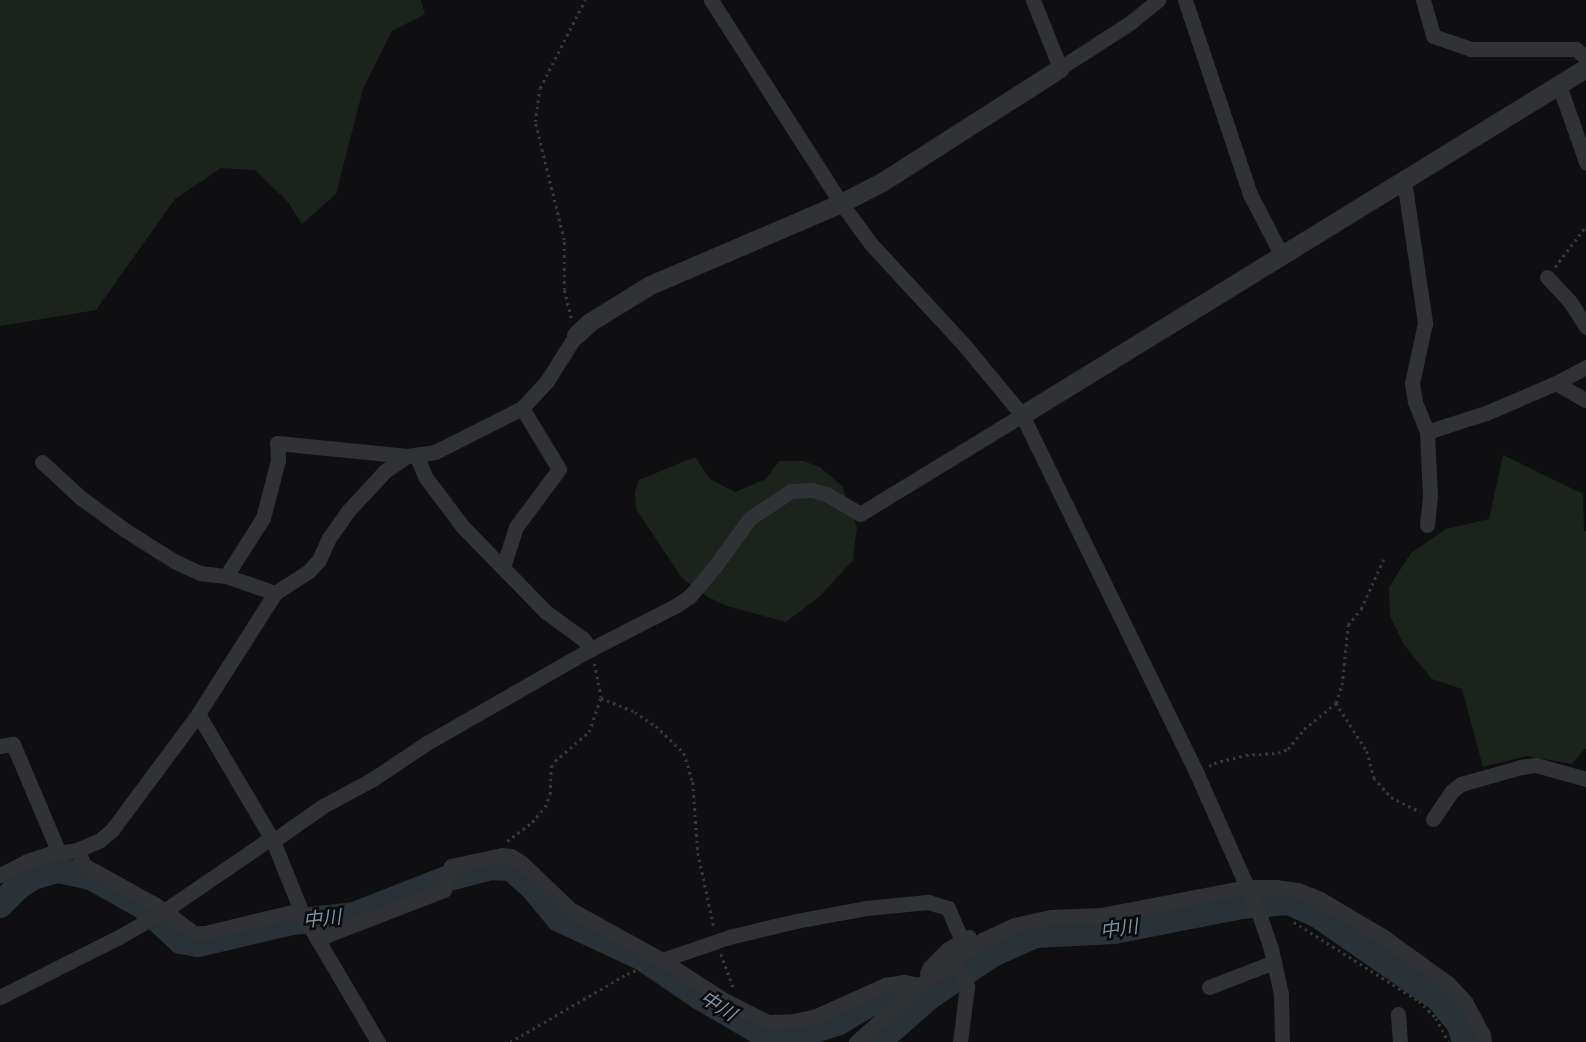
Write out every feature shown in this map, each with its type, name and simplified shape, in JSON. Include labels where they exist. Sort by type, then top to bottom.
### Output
[{"type":"street","points":[[711,0],[841,203],[870,244],[965,346],[1022,415],[1197,774],[1259,914],[1282,994],[1282,1042]]},
{"type":"street","points":[[1033,0],[1060,68]]},
{"type":"street","points":[[226,576],[263,518],[278,460],[277,443],[412,455],[435,452],[522,408],[547,381],[576,335],[590,322],[650,285],[841,203],[882,182],[1131,22],[1158,0]]},
{"type":"street","points":[[1185,0],[1250,194],[1282,256]]},
{"type":"street","points":[[1423,0],[1433,36],[1472,48],[1576,49],[1586,58]]},
{"type":"street","points":[[0,997],[119,938],[164,911],[323,806],[373,779],[418,748],[591,649],[677,605],[690,596],[713,569],[750,518],[791,491],[812,490],[826,494],[860,514],[1586,68]]},
{"type":"street","points":[[1559,85],[1586,162]]},
{"type":"street","points":[[1404,180],[1425,323],[1412,383],[1414,402],[1427,432],[1430,496],[1426,525]]},
{"type":"street","points":[[1547,277],[1571,303],[1586,327]]},
{"type":"street","points":[[1427,432],[1476,416],[1556,383],[1586,367]]},
{"type":"street","points":[[1556,383],[1586,400]]},
{"type":"street","points":[[503,567],[516,526],[560,469],[522,408]]},
{"type":"street","points":[[412,455],[426,478],[464,527],[546,612],[583,639],[591,649]]},
{"type":"street","points":[[0,875],[27,860],[76,850],[100,840],[112,830],[198,714],[275,593],[308,571],[319,560],[329,538],[348,510],[385,471],[412,455]]},
{"type":"street","points":[[42,462],[81,498],[125,530],[174,561],[200,573],[226,576],[275,593]]},
{"type":"street","points":[[198,714],[272,840],[307,922],[378,1042]]},
{"type":"street","points":[[0,746],[13,744],[59,853]]},
{"type":"street","points":[[1433,819],[1452,791],[1461,784],[1521,767],[1536,765],[1586,779]]},
{"type":"street","points":[[76,850],[84,865],[164,911],[194,933],[307,922],[444,890],[451,866],[502,855],[511,856],[522,862],[570,909],[662,960],[724,1000],[768,1022],[793,1021],[816,1016],[885,985],[904,982],[922,983]]},
{"type":"street","points":[[856,1042],[922,983],[955,964],[982,940],[1025,923],[1051,918],[1101,915],[1276,887],[1298,890],[1320,899],[1384,937],[1449,984],[1466,1003],[1484,1038],[1498,1042]]},
{"type":"street","points":[[662,960],[729,937],[857,910],[928,902],[948,908],[962,941]]},
{"type":"street","points":[[922,983],[930,967],[948,949],[999,922],[1025,923]]},
{"type":"street","points":[[1209,987],[1274,962]]},
{"type":"street","points":[[955,964],[965,980],[966,1003],[960,1042]]},
{"type":"street","points":[[1398,1014],[1400,1042]]},
{"type":"path","points":[[576,335],[564,290],[564,240],[536,122],[540,88],[553,59],[585,0]]},
{"type":"path","points":[[1547,277],[1586,226]]},
{"type":"path","points":[[1197,774],[1214,763],[1246,755],[1278,754],[1288,749],[1304,729],[1336,703],[1342,685],[1348,625],[1361,609],[1384,558]]},
{"type":"path","points":[[505,842],[532,822],[544,807],[550,794],[551,767],[555,761],[589,732],[601,698],[591,649]]},
{"type":"path","points":[[601,698],[635,712],[656,726],[684,752],[693,782],[698,853],[717,942],[736,994],[747,1012]]},
{"type":"path","points":[[1336,703],[1367,750],[1374,778],[1391,797],[1433,819]]},
{"type":"path","points":[[1294,922],[1419,1001],[1436,1018],[1449,1042]]},
{"type":"path","points":[[510,1042],[627,974],[644,967]]},
{"type":"shaded area","points":[[0,0],[421,0],[425,14],[392,31],[363,89],[336,194],[302,224],[288,202],[255,170],[221,168],[175,199],[96,310],[0,326]]},
{"type":"shaded area","points":[[1503,455],[1583,494],[1584,531],[1586,531],[1586,748],[1571,764],[1527,756],[1483,767],[1462,689],[1432,679],[1404,645],[1390,616],[1389,587],[1411,553],[1446,529],[1489,519]]},
{"type":"shaded area","points":[[695,457],[710,479],[735,492],[766,479],[779,461],[803,461],[820,467],[842,486],[857,527],[853,560],[820,596],[786,622],[727,606],[708,597],[682,578],[636,509],[635,492],[639,480]]},
{"type":"waterway","name":"中川","points":[[0,905],[18,887],[33,877],[58,870],[91,877],[144,907],[181,941],[198,944],[292,922],[354,915],[449,878],[491,867],[511,868],[533,888],[559,919],[641,957],[700,997],[755,1029],[800,1035],[839,1022],[886,994],[929,997]]},
{"type":"waterway","name":"中川","points":[[878,1042],[929,997],[991,955],[1035,935],[1114,931],[1241,906],[1289,902],[1318,915],[1439,999],[1460,1025],[1465,1042]]}]
